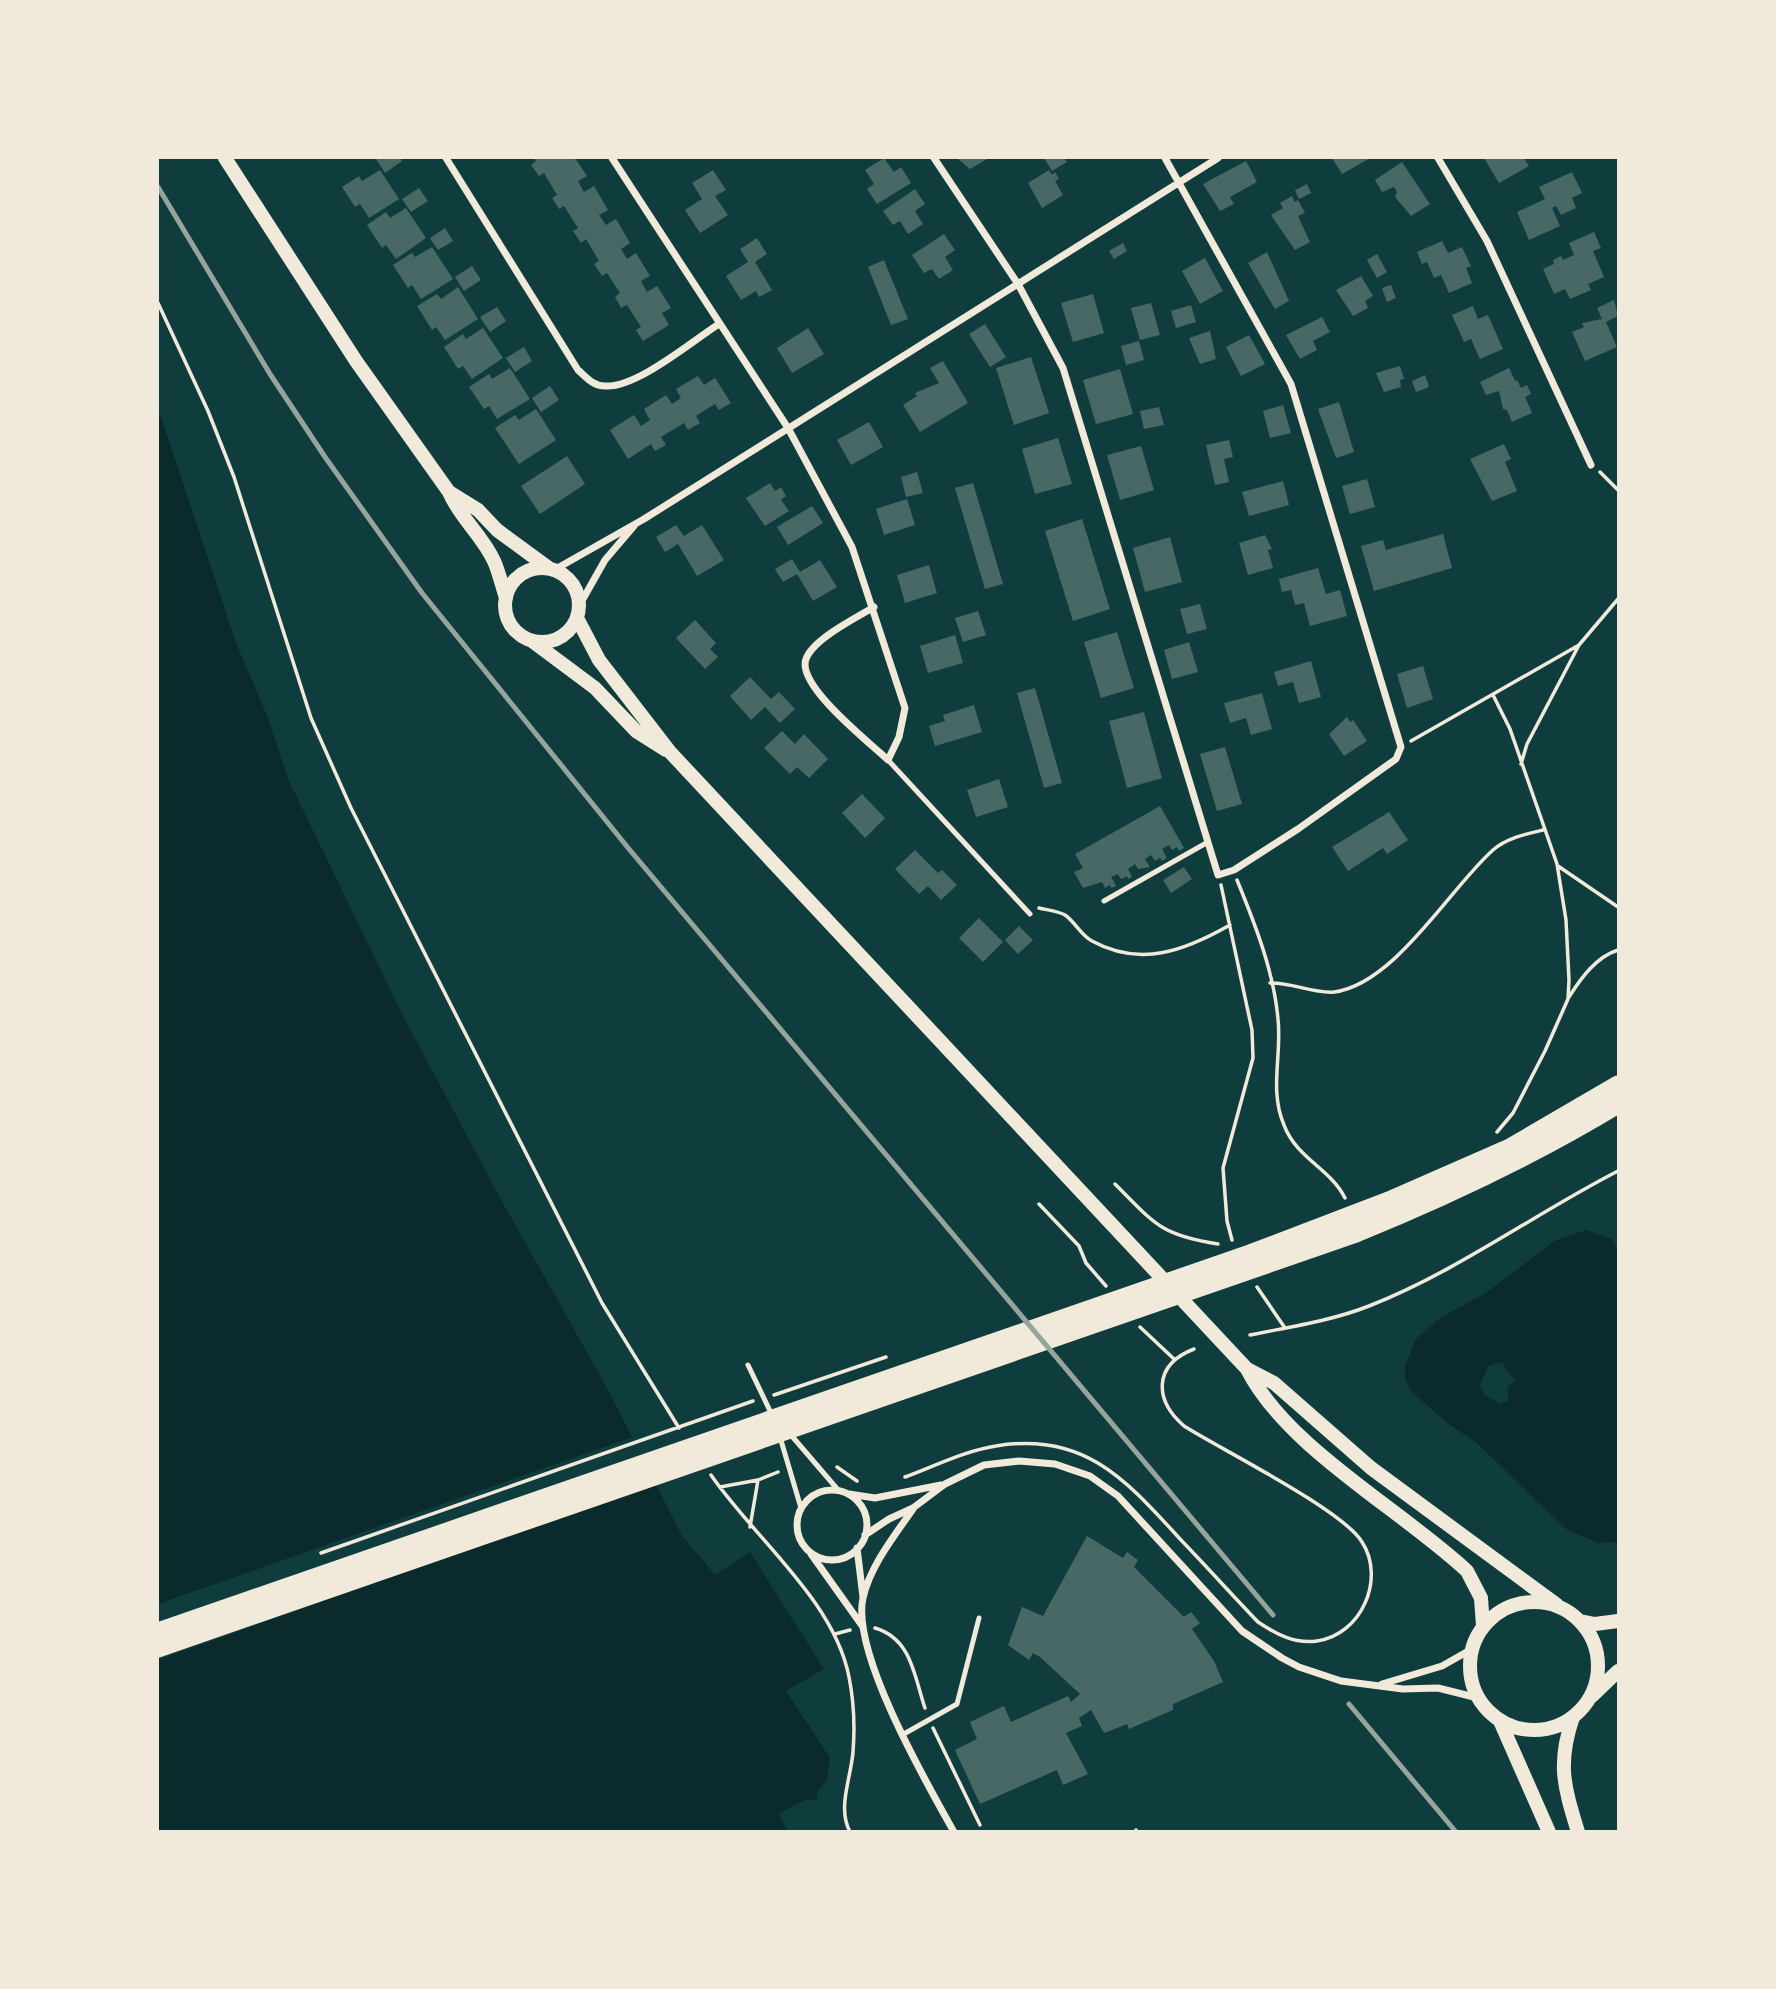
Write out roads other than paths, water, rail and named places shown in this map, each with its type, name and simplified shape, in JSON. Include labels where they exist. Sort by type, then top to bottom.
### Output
[{"type":"highway","points":[[158,1632],[1250,1254],[1390,1201],[1510,1147],[1619,1085]]},
{"type":"highway","points":[[158,1648],[1356,1233],[1438,1200],[1509,1166],[1619,1104]]},
{"type":"main road","points":[[225,158],[356,361],[449,492],[457,513],[494,561],[506,598],[506,612],[510,624],[520,635],[595,688],[636,731],[670,752]]},
{"type":"main road","points":[[449,492],[478,510],[497,530],[565,576],[575,589],[578,612],[600,660],[670,752],[1247,1369],[1259,1394],[1293,1427],[1467,1571],[1481,1598],[1483,1626]]},
{"type":"main road","points":[[506,598],[517,578],[539,568],[552,569]]},
{"type":"main road","points":[[532,641],[554,640],[564,635],[578,612]]},
{"type":"main road","points":[[1247,1369],[1274,1383],[1371,1468],[1580,1621],[1591,1637],[1598,1658],[1597,1676],[1591,1696]]},
{"type":"main road","points":[[1549,1832],[1500,1721],[1478,1698],[1469,1666],[1472,1649],[1483,1626],[1499,1612],[1518,1603],[1536,1602],[1559,1607]]},
{"type":"main road","points":[[1580,1621],[1595,1624],[1619,1621]]},
{"type":"main road","points":[[1578,1832],[1562,1770],[1563,1746],[1573,1717],[1591,1696],[1619,1671]]},
{"type":"main road","points":[[1500,1721],[1523,1729],[1551,1728],[1573,1717]]},
{"type":"street","points":[[446,158],[578,370],[590,381],[607,387],[634,380],[719,324]]},
{"type":"street","points":[[612,158],[788,428],[852,547],[874,607],[905,708],[904,722],[888,760],[814,689],[804,671],[805,660],[819,642],[874,607]]},
{"type":"street","points":[[934,158],[1018,284],[1063,368],[1218,875],[1234,870],[1298,829],[1396,759],[1401,747],[1291,384],[1165,158]]},
{"type":"street","points":[[552,569],[635,524],[1218,158]]},
{"type":"street","points":[[1438,158],[1488,242],[1591,465]]},
{"type":"street","points":[[578,612],[605,560],[635,524]]},
{"type":"street","points":[[808,1550],[823,1558],[836,1559],[857,1548],[865,1535],[889,1518],[913,1508],[945,1484],[984,1465],[1038,1461],[1090,1476],[1130,1508],[1242,1631],[1299,1667],[1348,1682],[1381,1684],[1403,1689],[1453,1689],[1478,1698]]},
{"type":"street","points":[[863,1628],[797,1531],[801,1508],[820,1492],[844,1492],[875,1498],[945,1484]]},
{"type":"street","points":[[844,1492],[864,1511],[865,1535]]},
{"type":"street","points":[[863,1598],[883,1555],[913,1508]]},
{"type":"street","points":[[857,1548],[863,1598],[863,1628],[885,1700],[954,1832]]},
{"type":"street","points":[[1381,1684],[1442,1666],[1472,1649]]},
{"type":"lane","points":[[888,760],[1030,914]]},
{"type":"lane","points":[[1104,901],[1208,842]]},
{"type":"lane","points":[[748,1365],[771,1411],[801,1508]]},
{"type":"lane","points":[[771,1411],[844,1492]]},
{"type":"lane","points":[[902,1735],[957,1704],[979,1618]]},
{"type":"water","points":[[158,408],[236,643],[266,713],[288,779],[401,1012],[500,1198],[607,1388],[682,1536],[715,1575],[750,1552],[824,1669],[786,1691],[830,1758],[827,1779],[816,1794],[818,1800],[805,1800],[778,1814],[788,1831],[158,1831]]},
{"type":"water","points":[[1586,1230],[1611,1239],[1618,1251],[1618,1542],[1598,1543],[1566,1529],[1477,1443],[1447,1423],[1412,1392],[1405,1379],[1405,1366],[1416,1339],[1440,1318],[1486,1293],[1556,1240]],"holes":[[[1502,1362],[1515,1381],[1508,1387],[1508,1401],[1500,1404],[1485,1395],[1480,1386],[1488,1366]]]},
{"type":"railway","points":[[158,187],[270,374],[325,457],[422,593],[629,849],[1273,1615]]},
{"type":"railway","points":[[1349,1704],[1456,1832]]}]
